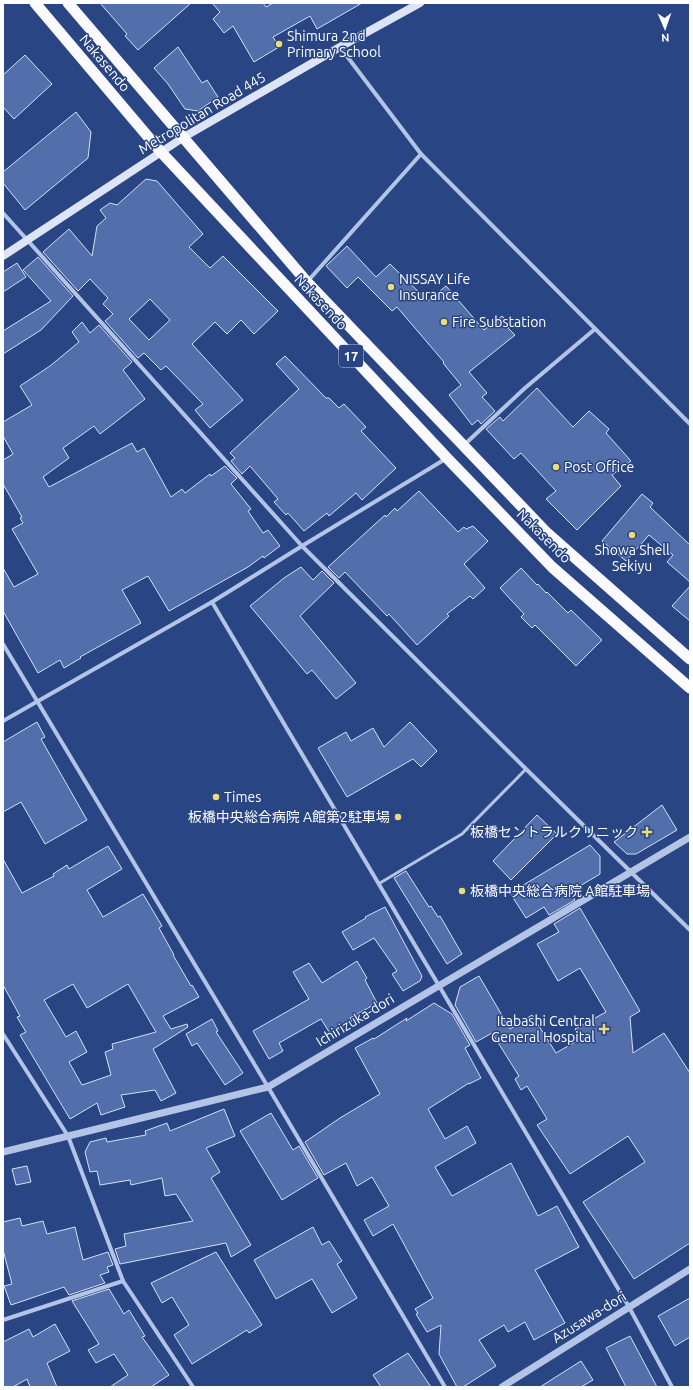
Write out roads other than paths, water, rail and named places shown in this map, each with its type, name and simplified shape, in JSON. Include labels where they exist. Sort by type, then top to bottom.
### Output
[{"type":"highway","name":"Nakasendo","points":[[35,3],[161,152],[447,458],[552,567],[690,688]]},
{"type":"highway","name":"Nakasendo","points":[[68,3],[307,282],[547,533],[690,659]]},
{"type":"main road","name":"Metropolitan Road 445","points":[[3,256],[184,137],[340,47],[420,3]]},
{"type":"street","points":[[340,47],[421,154],[690,424]]},
{"type":"street","points":[[307,282],[421,154]]},
{"type":"street","points":[[3,213],[302,546],[690,930]]},
{"type":"street","points":[[463,446],[525,388],[595,329]]},
{"type":"street","points":[[3,720],[212,602],[447,458]]},
{"type":"street","points":[[212,602],[380,883],[439,986],[629,1307],[672,1387]]},
{"type":"street","points":[[3,644],[268,1087],[445,1387]]},
{"type":"street","name":"Ichirizuka-dori","points":[[3,1152],[268,1087],[690,837]]},
{"type":"street","points":[[3,1034],[68,1136],[123,1281],[193,1387]]},
{"type":"street","name":"Azusawa-dori","points":[[502,1387],[690,1269]]},
{"type":"street","points":[[3,1320],[123,1281]]},
{"type":"lane","points":[[380,883],[462,834],[526,769]]},
{"type":"place","name":"Shimura 2nd Primary School","points":[[279,44]]},
{"type":"place","name":"NISSAY Life Insurance","points":[[391,287]]},
{"type":"place","name":"Fire Substation","points":[[444,322]]},
{"type":"place","name":"Post Office","points":[[556,467]]},
{"type":"place","name":"Showa Shell Sekiyu","points":[[632,535]]},
{"type":"place","name":"Times","points":[[216,797]]},
{"type":"place","name":"板橋中央総合病院 A館第2駐車場","points":[[398,817]]},
{"type":"place","name":"板橋セントラルクリニック","points":[[647,832]]},
{"type":"place","name":"板橋中央総合病院 A館駐車場","points":[[462,891]]},
{"type":"place","name":"Itabashi Central General Hospital","points":[[604,1029]]}]
